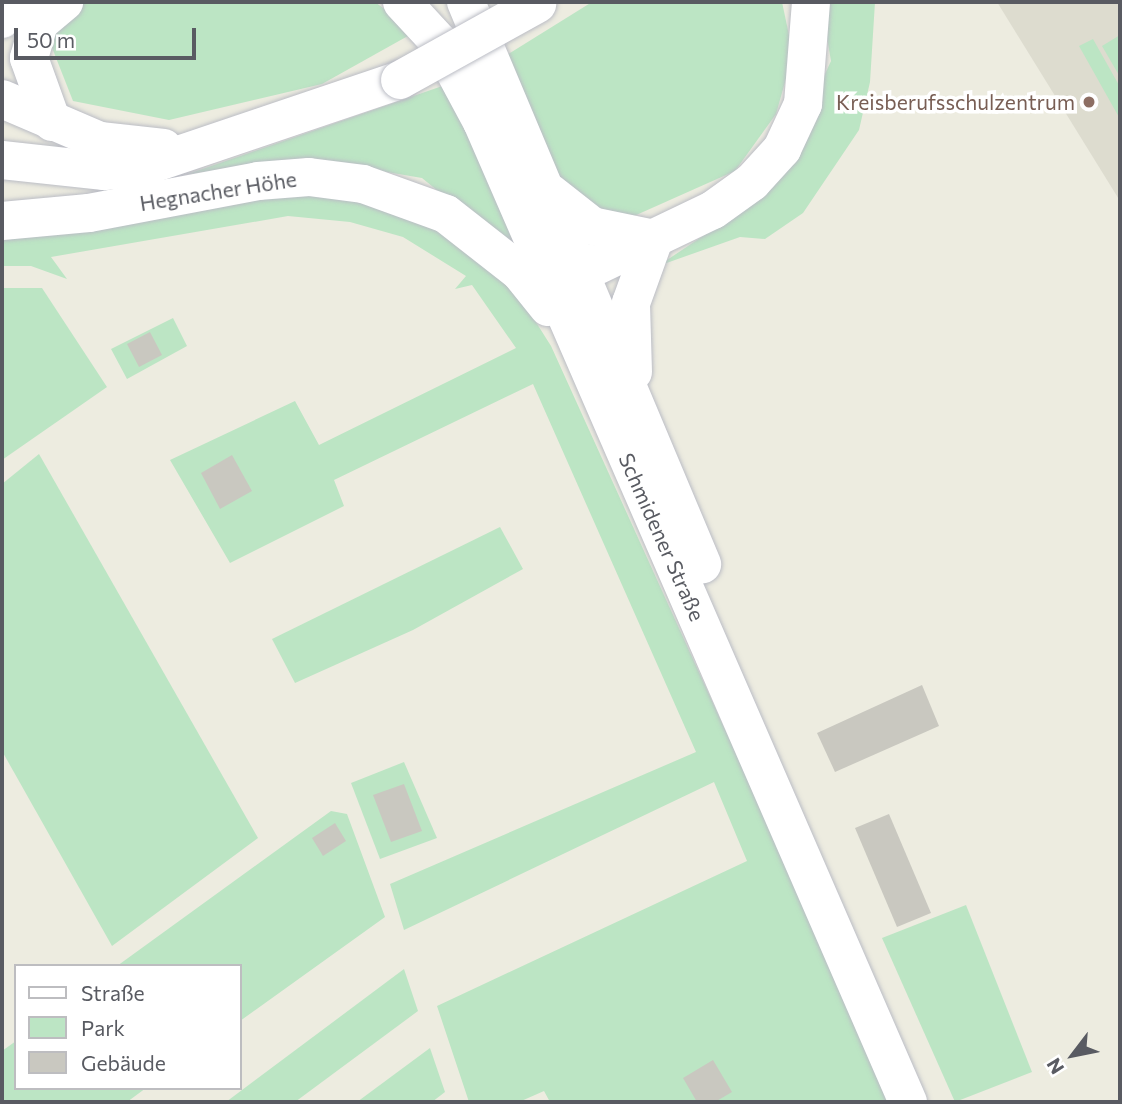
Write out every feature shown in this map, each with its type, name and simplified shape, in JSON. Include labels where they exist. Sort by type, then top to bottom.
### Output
[{"type":"main road","points":[[2,19],[15,2]]},
{"type":"main road","points":[[52,122],[29,58],[39,23],[64,2]]},
{"type":"main road","name":"Schmidener Straße","points":[[402,2],[439,42],[466,88],[580,350],[931,1102]]},
{"type":"main road","points":[[794,2],[810,62]]},
{"type":"main road","points":[[538,253],[578,266],[598,265],[722,203],[782,149],[803,103],[810,62],[811,2]]},
{"type":"main road","name":"Hegnacher Höhe","points":[[2,160],[104,171],[140,168],[400,80],[538,3]]},
{"type":"main road","name":"Schmidener Straße","points":[[462,10],[548,190],[636,406],[908,1102]]},
{"type":"main road","name":"Hegnacher Höhe","points":[[2,99],[100,141],[204,147]]},
{"type":"main road","name":"Hegnacher Höhe","points":[[2,123],[52,122]]},
{"type":"main road","name":"Hegnacher Höhe","points":[[2,221],[89,213],[258,181],[309,177],[363,184],[411,197],[485,241],[520,272],[580,350]]},
{"type":"main road","points":[[548,190],[592,226],[654,239]]},
{"type":"main road","name":"Schmidener Straße","points":[[636,406],[631,303],[654,239]]},
{"type":"shaded area","name":"Kreisberufsschulzentrum","points":[[997,2],[1120,2],[1120,201]]},
{"type":"green space","points":[[86,2],[375,2],[415,32],[322,84],[169,120],[73,101],[49,40],[56,24]]},
{"type":"green space","points":[[592,2],[782,2],[793,54],[776,114],[735,171],[625,220],[588,209],[558,174],[502,58]]},
{"type":"green space","points":[[821,2],[875,2],[870,82],[859,130],[803,213],[765,239],[740,237],[658,266],[730,218],[781,170],[831,61]]},
{"type":"green space","points":[[1120,35],[1120,77],[1102,46]]},
{"type":"green space","points":[[1093,39],[1120,87],[1120,119],[1079,46]]},
{"type":"green space","points":[[451,83],[530,266],[422,178],[310,159],[188,174]]},
{"type":"green space","points":[[323,190],[422,217],[515,289],[551,346],[894,1102],[550,1102],[544,1091],[519,1102],[469,1102],[437,1006],[747,861],[714,782],[404,930],[390,884],[696,752],[533,384],[334,480],[344,506],[230,563],[170,460],[295,401],[319,445],[516,348],[472,285],[455,289],[466,276],[403,237],[350,222],[288,216],[51,257],[67,279],[31,266],[2,266],[2,232]]},
{"type":"green space","points":[[2,288],[42,288],[107,387],[2,460]]},
{"type":"green space","points":[[173,318],[187,346],[127,379],[111,349]]},
{"type":"green space","points":[[39,454],[258,838],[112,946],[2,751],[2,484]]},
{"type":"green space","points":[[500,527],[523,569],[413,630],[295,683],[272,639]]},
{"type":"green space","points":[[404,762],[437,838],[380,859],[351,783]]},
{"type":"green space","points":[[331,811],[347,814],[385,917],[242,1020],[242,964],[120,964]]},
{"type":"green space","points":[[966,905],[1032,1072],[955,1102],[882,938]]},
{"type":"green space","points":[[404,969],[418,1011],[295,1102],[226,1102]]},
{"type":"green space","points":[[14,1042],[14,1090],[143,1090],[127,1102],[2,1102],[2,1051]]},
{"type":"green space","points":[[430,1048],[445,1092],[432,1102],[357,1102]]},
{"type":"building","points":[[150,332],[162,355],[139,367],[127,344]]},
{"type":"building","points":[[232,455],[252,491],[220,509],[201,473]]},
{"type":"building","points":[[922,685],[939,726],[835,772],[817,733]]},
{"type":"building","points":[[404,784],[422,831],[391,842],[373,795]]},
{"type":"building","points":[[889,814],[931,913],[897,927],[855,828]]},
{"type":"building","points":[[335,823],[346,841],[323,856],[312,838]]},
{"type":"building","points":[[713,1060],[732,1092],[715,1102],[697,1102],[683,1078]]},
{"type":"place","name":"Kreisberufsschulzentrum","points":[[1089,102]]}]
